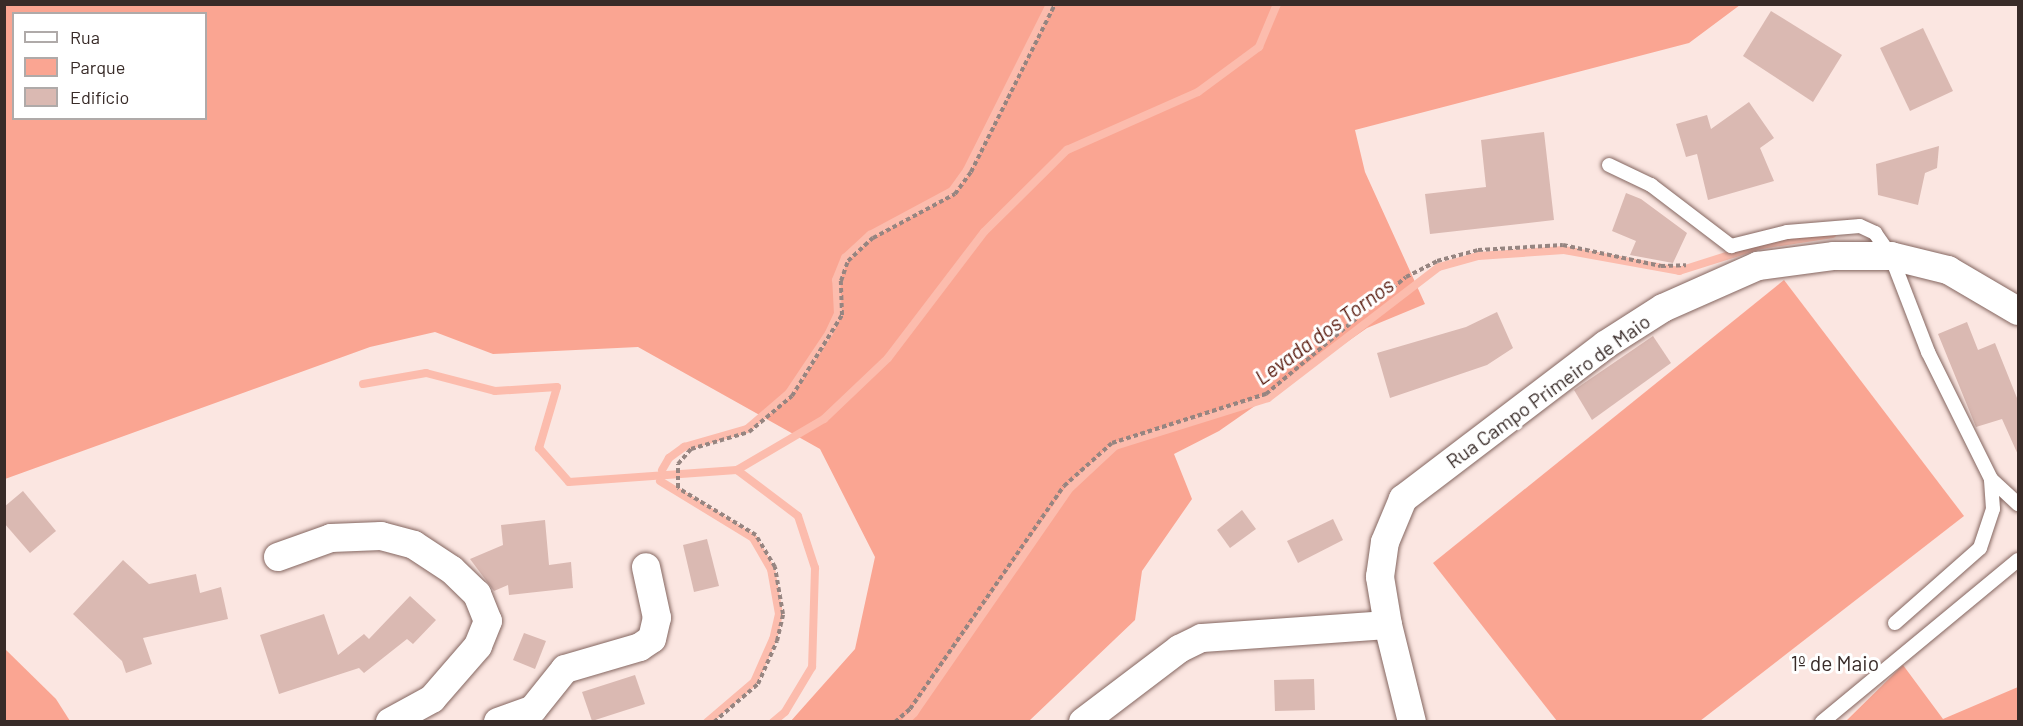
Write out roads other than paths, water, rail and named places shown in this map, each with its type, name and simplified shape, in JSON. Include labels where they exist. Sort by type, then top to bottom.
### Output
[{"type":"street","name":"Rua Campo Primeiro de Maio","points":[[1412,722],[1388,625],[1380,578],[1385,542],[1403,499],[1605,345],[1663,308],[1758,266],[1834,256],[1891,256],[1948,270],[2019,312]]},
{"type":"street","points":[[278,557],[332,538],[381,536],[414,545],[452,570],[477,594],[488,621],[478,645],[432,699],[390,722]]},
{"type":"street","points":[[498,722],[533,709],[565,669],[640,647],[651,639],[657,618],[646,567]]},
{"type":"street","points":[[1083,722],[1179,649],[1202,638],[1388,625]]},
{"type":"lane","points":[[1609,165],[1651,185],[1731,246],[1787,232],[1860,226],[1875,233],[1891,256],[1928,352],[1991,479],[2019,504]]},
{"type":"lane","points":[[1895,623],[1980,548],[1993,509],[1991,479]]},
{"type":"lane","points":[[1822,722],[2019,560]]},
{"type":"waterway","name":"Levada dos Tornos","points":[[662,470],[669,458],[684,447],[747,429],[789,393],[829,333],[838,314],[836,280],[845,258],[870,235],[952,191],[967,170],[1050,4]]},
{"type":"waterway","points":[[363,384],[426,373],[495,391],[557,387],[539,448],[569,482],[737,470],[824,419],[888,358],[984,232],[1067,150],[1198,92],[1259,47],[1277,4]]},
{"type":"waterway","name":"Levada dos Tornos","points":[[905,722],[914,713],[1070,488],[1115,446],[1268,398],[1439,267],[1478,256],[1564,250],[1679,271],[1761,245],[1832,234]]},
{"type":"waterway","points":[[737,470],[798,516],[815,568],[812,667],[785,712],[773,722]]},
{"type":"waterway","name":"Levada dos Tornos","points":[[660,481],[753,538],[771,569],[779,614],[773,639],[754,682],[707,722]]},
{"type":"district","name":"1º de Maio","points":[[1835,663]]}]
